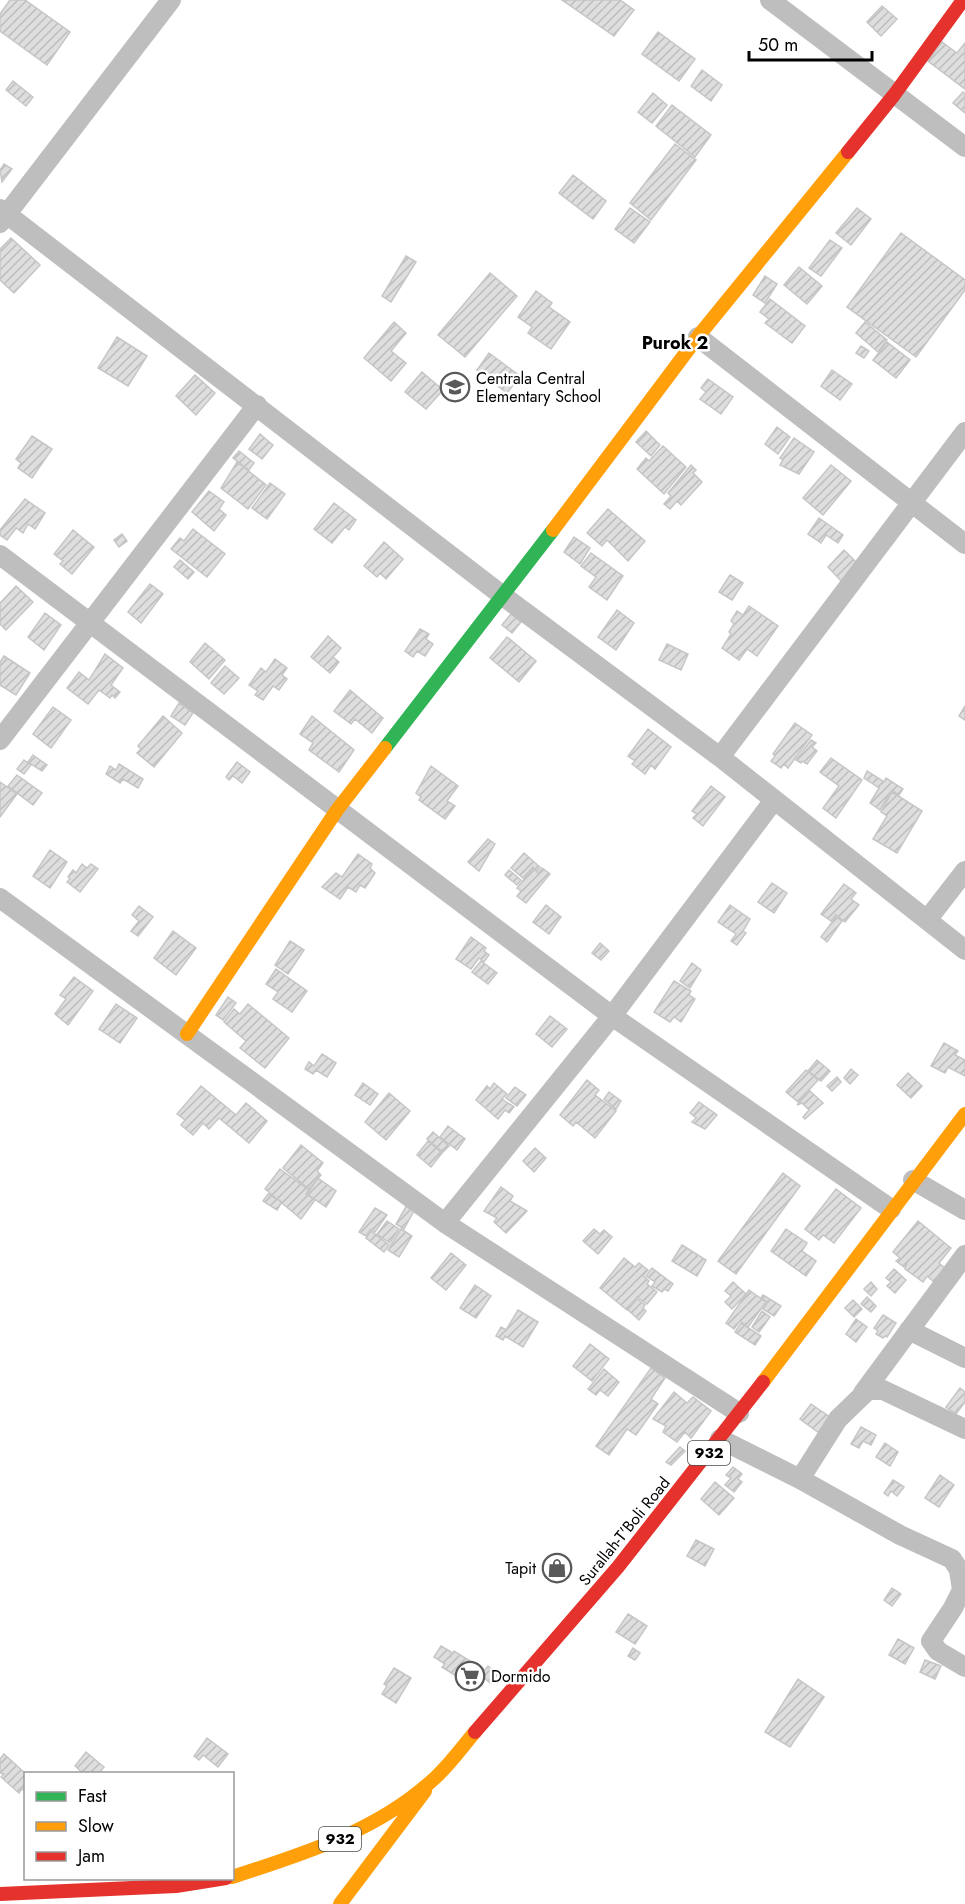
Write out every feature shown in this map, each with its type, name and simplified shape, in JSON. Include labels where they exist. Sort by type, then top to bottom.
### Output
[{"type":"street","points":[[171,0],[2,216],[257,405],[503,596],[720,757],[965,950]]},
{"type":"street","points":[[770,0],[965,147]]},
{"type":"street","points":[[187,1034],[337,810],[503,596],[698,337],[894,94],[963,0]]},
{"type":"street","points":[[698,337],[965,544]]},
{"type":"street","points":[[0,740],[257,405]]},
{"type":"street","points":[[720,757],[965,432]]},
{"type":"street","points":[[0,555],[612,1016],[891,1209]]},
{"type":"street","points":[[444,1223],[612,1016],[774,800]]},
{"type":"street","points":[[927,920],[965,871]]},
{"type":"street","points":[[0,898],[444,1223],[739,1413]]},
{"type":"street","name":"Surallah-T'Boli Road","points":[[234,1876],[299,1856],[341,1839],[395,1808],[436,1777],[618,1567],[720,1439],[891,1209],[965,1114]]},
{"type":"street","points":[[913,1180],[965,1210]]},
{"type":"street","points":[[800,1479],[838,1419],[863,1393],[909,1330],[957,1280],[965,1255]]},
{"type":"street","points":[[909,1330],[965,1358]]},
{"type":"street","points":[[863,1393],[883,1390],[965,1429]]},
{"type":"street","points":[[720,1439],[800,1479],[900,1535],[948,1556],[961,1578],[962,1600],[930,1639],[938,1651],[965,1667]]},
{"type":"street","points":[[340,1904],[436,1777]]},
{"type":"street","points":[[0,1894],[176,1886],[214,1880]]},
{"type":"building","points":[[10,0],[25,0],[70,32],[47,65],[0,31],[0,14]]},
{"type":"building","points":[[562,0],[620,0],[634,10],[614,36]]},
{"type":"building","points":[[882,6],[897,19],[881,36],[867,22]]},
{"type":"building","points":[[658,32],[695,59],[679,81],[642,54]]},
{"type":"building","points":[[942,42],[957,53],[965,43],[965,89],[928,61]]},
{"type":"building","points":[[702,70],[722,85],[711,101],[691,86]]},
{"type":"building","points":[[13,81],[33,97],[26,106],[6,90]]},
{"type":"building","points":[[963,92],[965,94],[965,113],[953,103]]},
{"type":"building","points":[[653,93],[667,105],[652,123],[638,112]]},
{"type":"building","points":[[672,105],[711,135],[695,157],[656,126]]},
{"type":"building","points":[[675,144],[696,160],[651,220],[630,203]]},
{"type":"building","points":[[4,164],[12,169],[2,182],[0,170]]},
{"type":"building","points":[[573,175],[606,201],[593,219],[559,193]]},
{"type":"building","points":[[630,208],[650,222],[634,243],[615,229]]},
{"type":"building","points":[[857,208],[871,219],[851,245],[836,233]]},
{"type":"building","points":[[901,233],[965,280],[965,290],[916,357],[847,307]]},
{"type":"building","points":[[11,238],[40,265],[14,293],[0,280],[0,249]]},
{"type":"building","points":[[830,240],[842,248],[821,276],[809,268]]},
{"type":"building","points":[[406,256],[416,262],[391,302],[382,296]]},
{"type":"building","points":[[799,267],[822,286],[807,304],[784,285]]},
{"type":"building","points":[[490,273],[517,296],[465,357],[438,335]]},
{"type":"building","points":[[765,276],[777,284],[765,303],[753,295]]},
{"type":"building","points":[[536,291],[552,303],[549,307],[570,322],[551,349],[528,333],[532,327],[518,317]]},
{"type":"building","points":[[770,299],[805,326],[792,343],[765,323],[769,319],[760,312]]},
{"type":"building","points":[[394,322],[406,333],[391,351],[406,363],[391,381],[364,358]]},
{"type":"building","points":[[865,322],[887,340],[878,352],[856,333]]},
{"type":"building","points":[[117,337],[147,356],[128,386],[98,368]]},
{"type":"building","points":[[887,342],[910,360],[896,378],[873,360]]},
{"type":"building","points":[[861,346],[869,351],[864,358],[856,353]]},
{"type":"building","points":[[489,353],[520,376],[507,393],[477,370]]},
{"type":"building","points":[[832,370],[852,384],[840,400],[821,386]]},
{"type":"building","points":[[422,372],[443,390],[426,409],[405,392]]},
{"type":"building","points":[[195,375],[215,393],[196,415],[176,396]]},
{"type":"building","points":[[708,379],[733,397],[721,414],[700,399],[706,392],[701,388]]},
{"type":"building","points":[[777,427],[790,437],[778,454],[765,444]]},
{"type":"building","points":[[646,431],[660,445],[651,456],[636,442]]},
{"type":"building","points":[[260,434],[273,445],[262,459],[249,449]]},
{"type":"building","points":[[32,436],[52,449],[32,478],[18,468],[21,463],[16,459]]},
{"type":"building","points":[[794,438],[814,452],[799,474],[780,465],[783,460],[780,458]]},
{"type":"building","points":[[663,446],[686,467],[664,494],[637,469],[646,458],[649,461]]},
{"type":"building","points":[[239,451],[254,463],[249,470],[233,458]]},
{"type":"building","points":[[237,462],[266,485],[248,509],[221,488]]},
{"type":"building","points":[[691,465],[696,470],[693,473],[702,482],[681,505],[677,501],[670,509],[664,504],[671,496],[668,493]]},
{"type":"building","points":[[831,465],[851,481],[823,515],[803,498]]},
{"type":"building","points":[[270,483],[285,494],[267,519],[252,508]]},
{"type":"building","points":[[209,491],[224,502],[219,509],[226,515],[214,531],[192,512]]},
{"type":"building","points":[[25,499],[45,513],[35,529],[28,524],[23,533],[16,528],[7,540],[0,535],[0,530]]},
{"type":"building","points":[[334,503],[356,520],[349,530],[345,527],[332,543],[314,529]]},
{"type":"building","points":[[608,509],[645,541],[628,561],[607,540],[602,546],[587,533]]},
{"type":"building","points":[[819,518],[843,535],[838,543],[826,535],[821,543],[808,534]]},
{"type":"building","points":[[193,529],[225,554],[207,577],[171,549],[180,538],[184,541]]},
{"type":"building","points":[[73,530],[94,547],[72,574],[60,564],[63,561],[54,554]]},
{"type":"building","points":[[122,534],[127,541],[119,547],[114,540]]},
{"type":"building","points":[[574,537],[590,548],[580,564],[564,552]]},
{"type":"building","points":[[384,542],[403,559],[386,579],[380,573],[377,577],[364,566]]},
{"type":"building","points":[[844,550],[860,566],[843,583],[828,567]]},
{"type":"building","points":[[591,553],[623,576],[607,600],[589,587],[596,577],[581,566]]},
{"type":"building","points":[[180,560],[194,572],[188,579],[174,567]]},
{"type":"building","points":[[730,575],[743,583],[732,600],[719,592]]},
{"type":"building","points":[[150,584],[163,594],[141,623],[128,612]]},
{"type":"building","points":[[16,586],[33,602],[6,630],[0,624],[0,603]]},
{"type":"building","points":[[749,606],[778,626],[757,656],[747,649],[739,660],[722,648],[731,634],[729,632],[734,624],[731,621],[737,611],[743,615]]},
{"type":"building","points":[[617,610],[634,623],[616,650],[598,637]]},
{"type":"building","points":[[45,613],[61,625],[44,650],[28,637]]},
{"type":"building","points":[[511,614],[521,622],[512,633],[502,625]]},
{"type":"building","points":[[420,629],[429,634],[426,639],[433,644],[425,656],[417,651],[413,657],[405,651]]},
{"type":"building","points":[[328,636],[341,648],[333,657],[339,662],[330,673],[311,657]]},
{"type":"building","points":[[507,637],[536,661],[519,682],[490,658]]},
{"type":"building","points":[[205,643],[225,660],[209,679],[190,662]]},
{"type":"building","points":[[667,644],[688,654],[681,670],[659,660]]},
{"type":"building","points":[[105,654],[123,668],[111,685],[120,692],[115,698],[112,695],[110,698],[99,690],[88,704],[67,688],[79,672],[89,680]]},
{"type":"building","points":[[4,656],[30,673],[16,695],[0,685],[0,662]]},
{"type":"building","points":[[275,659],[287,668],[282,675],[287,679],[279,690],[273,686],[263,700],[255,695],[258,691],[249,685],[261,668],[266,672]]},
{"type":"building","points":[[225,666],[239,678],[224,694],[211,683]]},
{"type":"building","points":[[350,690],[383,718],[372,733],[355,719],[351,724],[334,711]]},
{"type":"building","points":[[179,703],[193,713],[185,725],[171,716]]},
{"type":"building","points":[[965,706],[965,720],[959,716]]},
{"type":"building","points":[[53,707],[71,720],[51,748],[33,734]]},
{"type":"building","points":[[163,716],[182,733],[154,767],[137,753],[141,749],[138,746]]},
{"type":"building","points":[[312,716],[354,750],[339,772],[309,750],[313,743],[300,734]]},
{"type":"building","points":[[795,723],[812,735],[788,768],[784,764],[781,768],[771,761],[775,756],[773,754]]},
{"type":"building","points":[[648,729],[671,747],[655,769],[651,765],[645,774],[632,764],[635,761],[628,756]]},
{"type":"building","points":[[811,740],[816,743],[812,747],[817,751],[807,764],[802,761],[801,763],[796,760]]},
{"type":"building","points":[[33,755],[47,765],[42,771],[28,762]]},
{"type":"building","points":[[831,758],[862,780],[836,818],[823,808],[839,786],[820,772]]},
{"type":"building","points":[[24,760],[31,765],[24,774],[17,769]]},
{"type":"building","points":[[237,762],[250,772],[242,783],[233,776],[229,780],[226,777]]},
{"type":"building","points":[[119,764],[143,779],[138,788],[123,779],[120,783],[106,774],[110,766],[116,770]]},
{"type":"building","points":[[431,766],[458,786],[447,801],[455,806],[445,819],[419,800],[421,797],[416,793]]},
{"type":"building","points":[[867,771],[884,782],[886,778],[903,789],[899,795],[892,790],[880,810],[870,803],[879,788],[864,778]]},
{"type":"building","points":[[17,775],[42,793],[33,805],[8,786]]},
{"type":"building","points":[[0,782],[17,794],[0,817]]},
{"type":"building","points":[[711,786],[725,797],[703,826],[693,818],[697,814],[692,811]]},
{"type":"building","points":[[892,792],[922,811],[897,853],[873,839],[887,816],[881,812]]},
{"type":"building","points":[[488,839],[495,844],[479,871],[468,862]]},
{"type":"building","points":[[50,850],[67,862],[50,888],[33,876]]},
{"type":"building","points":[[524,853],[540,867],[537,871],[533,867],[523,878],[511,868]]},
{"type":"building","points":[[358,854],[372,864],[370,868],[375,873],[365,888],[360,885],[356,892],[348,887],[340,899],[322,887],[336,873],[342,877]]},
{"type":"building","points":[[82,864],[87,868],[91,864],[98,869],[80,892],[67,882],[73,870],[76,873]]},
{"type":"building","points":[[533,868],[538,873],[542,868],[550,874],[526,903],[517,896],[521,891],[517,888]]},
{"type":"building","points":[[509,870],[521,880],[517,885],[505,875]]},
{"type":"building","points":[[772,883],[787,893],[774,913],[758,902]]},
{"type":"building","points":[[844,884],[856,893],[851,899],[859,905],[845,922],[836,915],[831,921],[821,914]]},
{"type":"building","points":[[546,905],[561,917],[549,934],[533,922]]},
{"type":"building","points":[[730,905],[750,919],[743,931],[746,933],[737,945],[731,941],[736,934],[718,922]]},
{"type":"building","points":[[139,906],[153,917],[138,936],[131,931],[139,921],[132,915]]},
{"type":"building","points":[[836,917],[842,921],[827,942],[821,937]]},
{"type":"building","points":[[173,931],[196,948],[176,975],[154,958]]},
{"type":"building","points":[[471,937],[486,948],[484,951],[489,955],[484,962],[479,958],[471,969],[456,959]]},
{"type":"building","points":[[290,941],[304,950],[288,974],[275,965]]},
{"type":"building","points":[[600,943],[609,951],[601,960],[592,953]]},
{"type":"building","points":[[481,961],[497,973],[488,984],[472,972]]},
{"type":"building","points":[[692,963],[701,970],[690,988],[680,981]]},
{"type":"building","points":[[276,969],[307,991],[292,1012],[273,999],[278,992],[266,984]]},
{"type":"building","points":[[74,977],[93,991],[68,1025],[55,1014],[66,999],[60,995]]},
{"type":"building","points":[[674,981],[691,991],[689,995],[695,999],[681,1022],[674,1017],[670,1022],[654,1012]]},
{"type":"building","points":[[228,997],[236,1003],[223,1020],[216,1015]]},
{"type":"building","points":[[116,1004],[137,1018],[120,1043],[99,1029]]},
{"type":"building","points":[[248,1004],[289,1038],[265,1068],[240,1048],[246,1041],[224,1022],[234,1009],[240,1014]]},
{"type":"building","points":[[550,1016],[567,1029],[552,1047],[536,1034]]},
{"type":"building","points":[[944,1043],[958,1051],[955,1055],[965,1060],[965,1076],[948,1067],[945,1073],[931,1066]]},
{"type":"building","points":[[322,1054],[336,1063],[327,1077],[316,1070],[313,1074],[305,1069],[309,1062],[314,1066]]},
{"type":"building","points":[[817,1060],[830,1071],[821,1081],[808,1071]]},
{"type":"building","points":[[851,1069],[858,1075],[850,1084],[844,1078]]},
{"type":"building","points":[[806,1070],[818,1080],[798,1102],[786,1092]]},
{"type":"building","points":[[908,1073],[922,1086],[911,1098],[897,1085]]},
{"type":"building","points":[[837,1077],[841,1082],[832,1091],[827,1086]]},
{"type":"building","points":[[587,1080],[599,1090],[595,1095],[616,1111],[595,1138],[576,1122],[573,1126],[560,1115]]},
{"type":"building","points":[[363,1083],[378,1094],[370,1105],[355,1095]]},
{"type":"building","points":[[494,1083],[507,1094],[502,1099],[514,1107],[509,1113],[505,1110],[498,1119],[476,1100],[487,1086],[490,1089]]},
{"type":"building","points":[[201,1086],[236,1115],[246,1103],[267,1121],[249,1143],[219,1118],[209,1129],[203,1123],[193,1135],[181,1125],[185,1120],[177,1114]]},
{"type":"building","points":[[515,1087],[526,1095],[517,1106],[506,1098]]},
{"type":"building","points":[[810,1091],[823,1103],[805,1119],[803,1117],[809,1110],[802,1103],[797,1105]]},
{"type":"building","points":[[609,1092],[621,1101],[616,1109],[604,1099]]},
{"type":"building","points":[[389,1093],[410,1111],[386,1140],[365,1122]]},
{"type":"building","points":[[699,1102],[717,1115],[705,1129],[692,1122],[696,1118],[690,1113]]},
{"type":"building","points":[[448,1126],[465,1139],[457,1150],[440,1137]]},
{"type":"building","points":[[433,1132],[449,1146],[443,1152],[427,1139]]},
{"type":"building","points":[[428,1141],[442,1153],[431,1167],[417,1155]]},
{"type":"building","points":[[301,1145],[323,1163],[317,1171],[321,1175],[309,1189],[283,1168]]},
{"type":"building","points":[[535,1148],[546,1158],[534,1172],[523,1161]]},
{"type":"building","points":[[280,1169],[309,1190],[306,1194],[315,1200],[301,1219],[265,1189]]},
{"type":"building","points":[[783,1173],[800,1186],[736,1274],[718,1261]]},
{"type":"building","points":[[318,1178],[336,1191],[326,1207],[307,1194]]},
{"type":"building","points":[[501,1187],[513,1196],[510,1201],[527,1211],[506,1233],[494,1222],[497,1218],[484,1211]]},
{"type":"building","points":[[836,1189],[861,1208],[834,1243],[823,1235],[819,1240],[805,1229]]},
{"type":"building","points":[[268,1194],[282,1202],[277,1210],[263,1201]]},
{"type":"building","points":[[407,1205],[415,1209],[404,1229],[396,1224]]},
{"type":"building","points":[[375,1208],[387,1215],[375,1232],[371,1229],[366,1236],[359,1232]]},
{"type":"building","points":[[387,1221],[399,1229],[390,1243],[377,1234]]},
{"type":"building","points":[[918,1221],[951,1248],[939,1263],[945,1268],[934,1282],[927,1276],[923,1282],[905,1269],[907,1263],[904,1267],[896,1261],[900,1258],[893,1252]]},
{"type":"building","points":[[401,1229],[412,1236],[399,1257],[388,1250]]},
{"type":"building","points":[[594,1229],[600,1234],[604,1230],[612,1237],[598,1254],[583,1241]]},
{"type":"building","points":[[786,1229],[807,1243],[802,1251],[816,1261],[806,1276],[771,1251]]},
{"type":"building","points":[[371,1231],[389,1245],[384,1252],[366,1238]]},
{"type":"building","points":[[682,1245],[706,1260],[697,1276],[672,1261]]},
{"type":"building","points":[[451,1253],[466,1265],[446,1290],[431,1278]]},
{"type":"building","points":[[624,1258],[635,1267],[639,1263],[648,1270],[643,1276],[649,1281],[647,1284],[657,1292],[647,1304],[637,1297],[627,1310],[600,1288]]},
{"type":"building","points":[[652,1268],[673,1284],[668,1291],[664,1289],[662,1292],[652,1286],[655,1282],[646,1276]]},
{"type":"building","points":[[894,1269],[906,1280],[895,1293],[887,1286],[891,1282],[886,1278]]},
{"type":"building","points":[[733,1282],[746,1294],[732,1309],[725,1302],[731,1296],[725,1291]]},
{"type":"building","points":[[871,1282],[877,1289],[871,1296],[864,1289]]},
{"type":"building","points":[[475,1285],[491,1296],[476,1318],[460,1308]]},
{"type":"building","points":[[749,1290],[766,1302],[748,1327],[740,1321],[734,1329],[726,1323]]},
{"type":"building","points":[[763,1295],[781,1306],[774,1316],[763,1309],[768,1302],[761,1298]]},
{"type":"building","points":[[867,1297],[876,1306],[871,1312],[861,1304]]},
{"type":"building","points":[[637,1299],[645,1305],[643,1308],[646,1311],[639,1320],[628,1310]]},
{"type":"building","points":[[853,1300],[862,1309],[854,1317],[845,1308]]},
{"type":"building","points":[[518,1310],[538,1322],[523,1347],[505,1336],[503,1340],[496,1336],[501,1327],[506,1330]]},
{"type":"building","points":[[762,1311],[770,1317],[759,1332],[752,1327]]},
{"type":"building","points":[[883,1315],[896,1323],[887,1337],[883,1338],[876,1334],[878,1331],[874,1328]]},
{"type":"building","points":[[856,1319],[867,1327],[856,1342],[846,1334]]},
{"type":"building","points":[[741,1323],[761,1336],[755,1345],[735,1332]]},
{"type":"building","points":[[590,1344],[609,1359],[592,1381],[573,1366]]},
{"type":"building","points":[[651,1368],[665,1378],[651,1399],[658,1404],[636,1435],[627,1429],[609,1455],[596,1446]]},
{"type":"building","points":[[604,1369],[619,1382],[608,1396],[600,1390],[596,1395],[588,1389]]},
{"type":"building","points":[[960,1388],[965,1392],[965,1402],[956,1414],[946,1407]]},
{"type":"building","points":[[674,1392],[687,1403],[693,1397],[711,1411],[691,1438],[685,1432],[677,1442],[663,1432],[666,1426],[653,1419]]},
{"type":"building","points":[[811,1404],[830,1417],[819,1433],[800,1419]]},
{"type":"building","points":[[861,1427],[876,1435],[871,1445],[863,1441],[859,1448],[851,1444]]},
{"type":"building","points":[[885,1443],[898,1452],[890,1466],[876,1457]]},
{"type":"building","points":[[680,1447],[685,1451],[671,1465],[666,1462]]},
{"type":"building","points":[[733,1467],[742,1474],[738,1479],[742,1482],[734,1492],[725,1485],[731,1478],[726,1475]]},
{"type":"building","points":[[940,1475],[954,1485],[939,1507],[925,1498]]},
{"type":"building","points":[[893,1480],[904,1487],[897,1496],[891,1491],[888,1496],[884,1493]]},
{"type":"building","points":[[715,1482],[734,1498],[719,1515],[701,1499]]},
{"type":"building","points":[[696,1540],[714,1549],[705,1566],[687,1556]]},
{"type":"building","points":[[892,1588],[901,1594],[892,1606],[884,1600]]},
{"type":"building","points":[[628,1614],[647,1626],[635,1644],[616,1632]]},
{"type":"building","points":[[898,1639],[914,1648],[905,1664],[889,1655]]},
{"type":"building","points":[[441,1646],[451,1652],[451,1656],[454,1651],[483,1669],[472,1686],[442,1667],[445,1664],[434,1657]]},
{"type":"building","points":[[633,1648],[640,1653],[635,1660],[628,1656]]},
{"type":"building","points":[[925,1660],[941,1666],[935,1679],[920,1672]]},
{"type":"building","points":[[488,1666],[498,1674],[490,1683],[481,1675]]},
{"type":"building","points":[[394,1668],[411,1678],[396,1703],[382,1694],[387,1686],[384,1684]]},
{"type":"building","points":[[798,1679],[824,1697],[790,1747],[765,1732]]},
{"type":"building","points":[[207,1738],[228,1754],[218,1767],[203,1755],[199,1760],[194,1756]]},
{"type":"building","points":[[86,1752],[104,1767],[100,1772],[82,1772],[75,1766]]},
{"type":"building","points":[[4,1754],[24,1772],[24,1790],[22,1789],[19,1793],[1,1777],[4,1774],[0,1773],[0,1759]]},
{"type":"traffic: fast","points":[[385,748],[553,530]]},
{"type":"traffic: slow","points":[[553,530],[700,334],[848,152]]},
{"type":"traffic: slow","points":[[187,1034],[337,810],[385,748]]},
{"type":"traffic: slow","points":[[763,1382],[965,1114]]},
{"type":"traffic: slow","points":[[234,1876],[340,1838],[391,1812],[436,1777],[475,1732]]},
{"type":"traffic: slow","points":[[340,1904],[425,1791]]},
{"type":"traffic: jam","points":[[848,152],[894,95],[963,0]]},
{"type":"traffic: jam","points":[[475,1732],[618,1567],[763,1382]]},
{"type":"traffic: jam","points":[[0,1894],[176,1886],[214,1880]]},
{"type":"place","name":"Centrala Central Elementary School","points":[[455,387]]},
{"type":"place","name":"Tapit","points":[[557,1568]]},
{"type":"place","name":"Dormido","points":[[470,1676]]},
{"type":"district","name":"Purok 2","points":[[675,343]]}]
